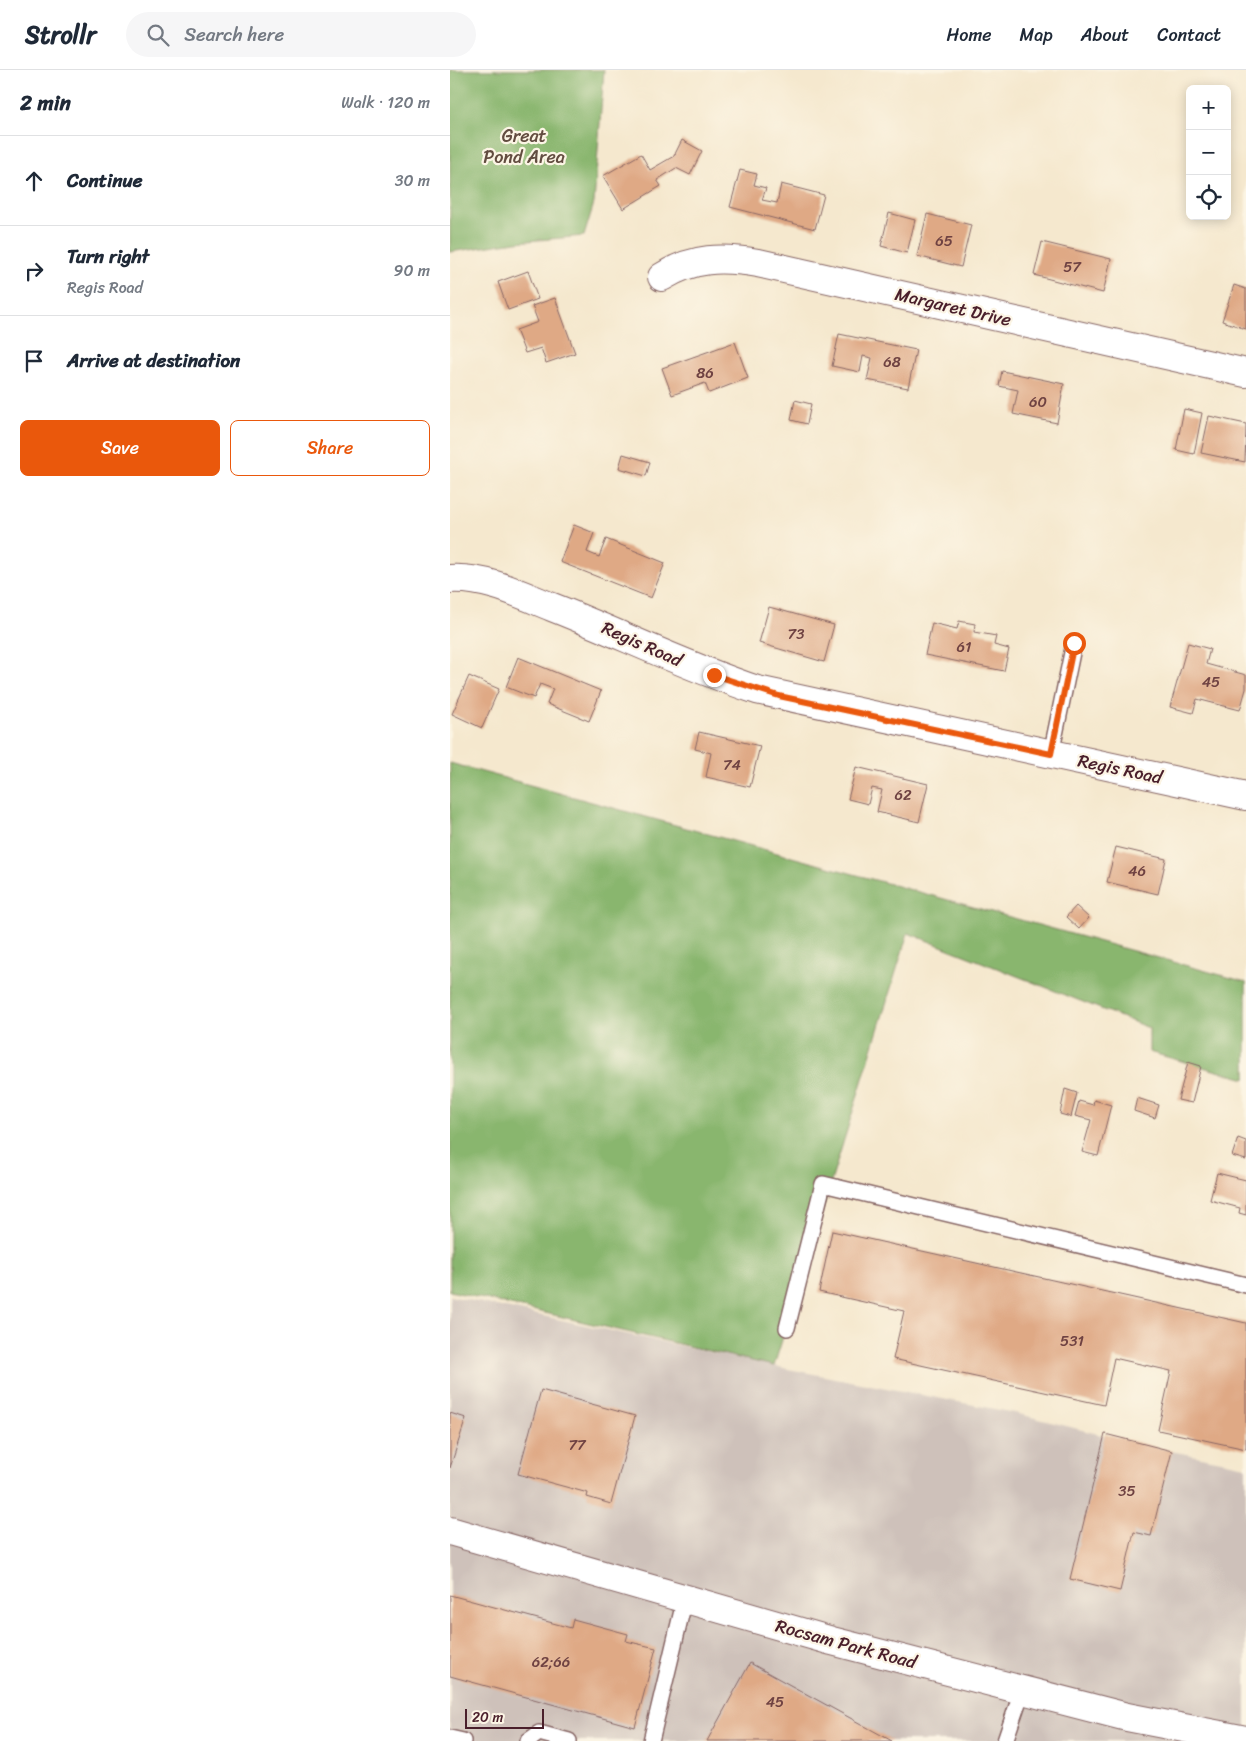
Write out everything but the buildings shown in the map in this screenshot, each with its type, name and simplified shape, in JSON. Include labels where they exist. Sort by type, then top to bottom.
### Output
[{"type":"street","name":"Margaret Drive","points":[[662,277],[676,268],[691,262],[724,259],[758,263],[1246,373]]},
{"type":"street","name":"Regis Road","points":[[450,579],[478,581],[513,591],[597,624],[714,675],[757,690],[1246,796]]},
{"type":"street","name":"Rocsam Park Road","points":[[450,1531],[816,1637],[1127,1717],[1246,1740]]},
{"type":"lane","points":[[1051,754],[1074,643]]},
{"type":"lane","points":[[786,1328],[823,1184],[1246,1285]]},
{"type":"lane","points":[[651,1739],[684,1598]]},
{"type":"lane","points":[[1005,1741],[1022,1691]]},
{"type":"lane","points":[[528,1741],[539,1733],[569,1741]]},
{"type":"lane","points":[[450,1738],[463,1741]]},
{"type":"shaded area","points":[[450,1296],[788,1369],[1015,1413],[1141,1445],[1246,1466],[1246,1741],[450,1741]]},
{"type":"green space","name":"Great Pond Area","points":[[450,70],[604,70],[594,203],[584,236],[516,242],[450,252]]},
{"type":"green space","points":[[450,763],[1246,982],[1246,1079],[1149,1052],[1149,1028],[908,933],[774,1366],[450,1291]]},
{"type":"route","points":[[714,675],[779,696],[1051,754],[1074,643]]}]
